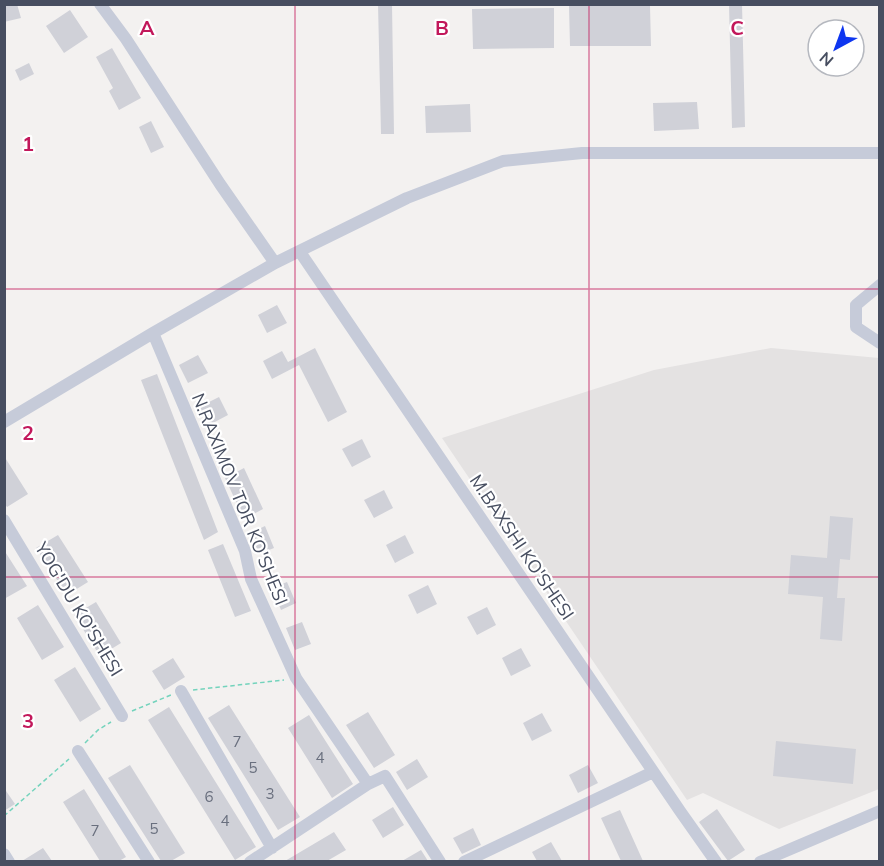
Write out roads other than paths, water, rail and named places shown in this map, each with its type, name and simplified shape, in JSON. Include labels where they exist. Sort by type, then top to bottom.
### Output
[{"type":"street","points":[[100,4],[126,39],[220,184],[275,263]]},
{"type":"street","points":[[4,422],[275,263],[407,198],[503,161],[582,153],[879,153]]},
{"type":"street","name":"M.BAXSHI KO'SHESI","points":[[300,252],[653,772],[716,861]]},
{"type":"street","points":[[879,285],[856,305],[855,314],[856,327],[879,344]]},
{"type":"street","name":"N.RAXIMOV TOR KO'SHESI","points":[[153,333],[245,551],[251,579],[296,678],[369,784]]},
{"type":"street","name":"YOG'DU KO'SHESI","points":[[4,520],[122,716]]},
{"type":"street","points":[[181,691],[272,848]]},
{"type":"street","points":[[78,751],[149,861]]},
{"type":"street","points":[[464,861],[653,772]]},
{"type":"street","points":[[250,861],[385,776],[440,861]]},
{"type":"street","points":[[760,861],[785,856],[879,811]]},
{"type":"street","points":[[4,854],[9,861]]}]
